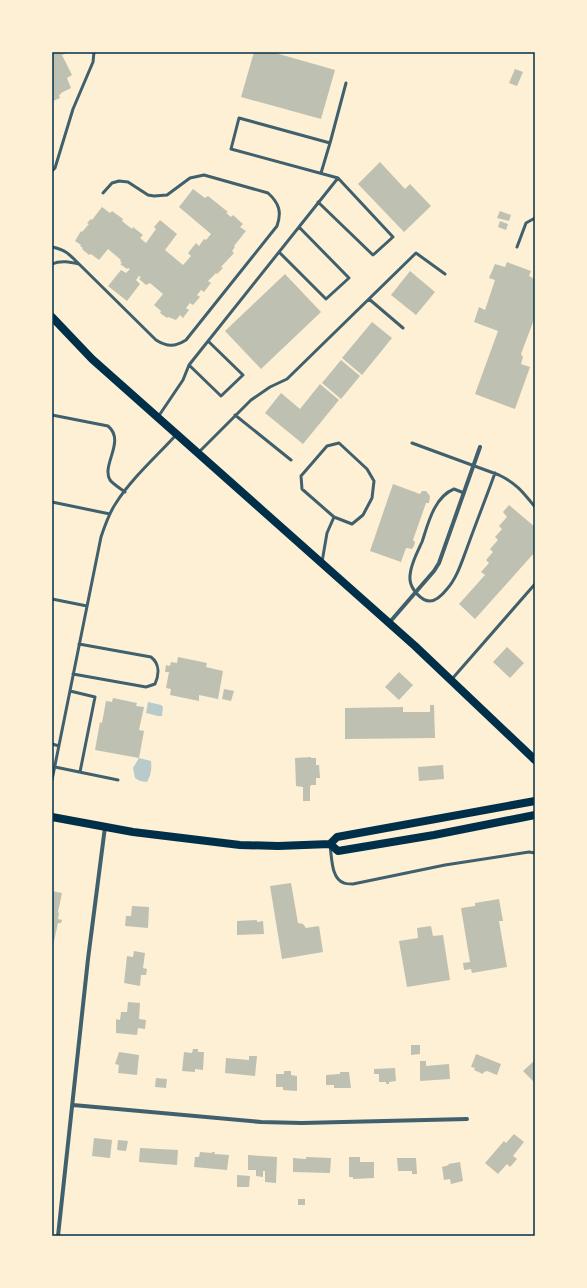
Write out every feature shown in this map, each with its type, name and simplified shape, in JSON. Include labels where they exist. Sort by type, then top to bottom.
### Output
[{"type":"main road","points":[[52,317],[92,359],[389,624],[535,760]]},
{"type":"main road","points":[[52,817],[133,832],[240,845],[278,846],[330,844],[337,837],[535,800]]},
{"type":"main road","points":[[330,844],[338,851],[434,835],[535,815]]},
{"type":"street","points":[[389,624],[434,571],[439,563],[480,447]]},
{"type":"street","points":[[58,1236],[105,827]]},
{"type":"street","points":[[73,1105],[268,1122],[302,1123],[467,1119]]},
{"type":"lane","points":[[52,171],[55,168],[74,109],[93,62],[94,52]]},
{"type":"lane","points":[[321,173],[346,83]]},
{"type":"lane","points":[[318,202],[373,255],[393,237],[338,178],[231,149],[239,118],[330,143]]},
{"type":"lane","points":[[52,247],[67,252],[156,340],[168,346],[186,340],[277,226],[279,219],[279,206],[275,199],[268,193],[204,175],[190,178],[167,195],[148,195],[128,182],[120,181],[112,183],[103,193]]},
{"type":"lane","points":[[158,417],[183,380],[189,365],[338,178]]},
{"type":"lane","points":[[517,247],[526,223],[535,218]]},
{"type":"lane","points":[[278,252],[326,299],[349,278],[299,227]]},
{"type":"lane","points":[[198,453],[251,400],[270,387],[287,379],[416,253],[445,274]]},
{"type":"lane","points":[[52,264],[57,262],[66,262],[79,264]]},
{"type":"lane","points":[[369,299],[403,328]]},
{"type":"lane","points":[[189,365],[221,396],[243,375],[208,341]]},
{"type":"lane","points":[[52,415],[108,426],[113,431],[115,438],[108,473],[110,480],[125,492]]},
{"type":"lane","points":[[235,415],[291,460]]},
{"type":"lane","points":[[52,780],[101,537],[116,503],[177,435]]},
{"type":"lane","points":[[338,443],[367,469],[374,481],[372,498],[363,515],[352,524],[334,518],[302,489],[302,476],[327,446],[338,443]]},
{"type":"lane","points":[[412,443],[495,473],[510,480],[520,488],[535,507]]},
{"type":"lane","points":[[464,493],[454,489],[448,491],[443,496],[434,509],[411,569],[410,580],[415,592],[426,600],[430,601],[440,597],[448,588],[457,572],[495,473]]},
{"type":"lane","points":[[52,502],[110,514]]},
{"type":"lane","points":[[321,563],[327,533],[334,518]]},
{"type":"lane","points":[[451,681],[535,584]]},
{"type":"lane","points":[[52,599],[87,606]]},
{"type":"lane","points":[[73,674],[146,687],[154,684],[158,677],[158,668],[155,660],[151,657],[80,644]]},
{"type":"lane","points":[[70,691],[95,697],[80,772]]},
{"type":"lane","points":[[52,744],[59,746]]},
{"type":"lane","points":[[55,767],[118,780]]},
{"type":"lane","points":[[330,844],[335,874],[344,884],[353,884],[445,865],[529,852],[535,853]]},
{"type":"shaded area","points":[[148,702],[161,705],[163,707],[162,716],[146,713]]},
{"type":"shaded area","points":[[139,758],[151,761],[151,772],[147,782],[140,781],[135,778],[133,768]]},
{"type":"building","points":[[52,52],[69,52],[62,55],[72,75],[67,78],[71,88],[61,93],[59,95],[60,98],[53,101]]},
{"type":"building","points":[[254,52],[272,52],[335,70],[321,119],[241,97]]},
{"type":"building","points":[[515,69],[523,72],[517,86],[509,83]]},
{"type":"building","points":[[380,162],[405,189],[410,184],[431,206],[404,232],[358,184]]},
{"type":"building","points":[[193,189],[205,198],[208,196],[228,212],[226,213],[231,217],[233,215],[243,224],[240,227],[246,231],[234,246],[235,247],[232,251],[234,253],[221,267],[223,268],[208,281],[211,283],[204,292],[201,290],[197,295],[200,297],[193,305],[190,303],[186,308],[189,310],[183,318],[180,315],[176,320],[167,318],[160,313],[161,311],[154,305],[163,294],[150,283],[146,285],[139,279],[141,277],[139,276],[136,280],[140,284],[127,301],[108,286],[121,270],[126,273],[130,269],[127,269],[120,264],[122,263],[120,261],[121,260],[108,249],[99,260],[91,254],[89,255],[82,249],[83,248],[80,246],[81,245],[75,241],[81,231],[82,232],[89,224],[87,223],[91,219],[92,220],[102,207],[110,213],[112,211],[123,219],[122,221],[132,229],[133,227],[143,235],[140,238],[146,243],[156,229],[154,227],[160,220],[177,234],[165,250],[183,265],[191,256],[188,253],[196,243],[199,246],[204,239],[206,240],[211,234],[179,207]]},
{"type":"building","points":[[500,211],[511,215],[509,221],[497,218]]},
{"type":"building","points":[[500,221],[508,224],[506,230],[498,227]]},
{"type":"building","points":[[507,262],[531,271],[529,276],[535,279],[535,317],[521,354],[523,357],[521,364],[530,367],[515,409],[475,394],[498,331],[474,322],[479,307],[485,310],[495,280],[489,278],[495,264],[505,267]]},
{"type":"building","points":[[410,271],[435,292],[416,315],[391,295]]},
{"type":"building","points":[[285,274],[321,312],[261,369],[225,331]]},
{"type":"building","points":[[372,322],[392,338],[362,375],[342,358]]},
{"type":"building","points":[[341,360],[360,376],[341,399],[322,383]]},
{"type":"building","points":[[320,384],[339,400],[303,444],[265,413],[281,393],[300,409]]},
{"type":"building","points":[[393,484],[420,494],[422,491],[426,491],[430,496],[429,503],[426,503],[413,540],[415,542],[414,546],[412,549],[406,548],[401,562],[370,551]]},
{"type":"building","points":[[509,505],[535,527],[535,552],[475,619],[459,604],[485,575],[481,572],[489,563],[486,560],[493,552],[490,549],[498,540],[495,537],[502,529],[499,526],[507,517],[503,512]]},
{"type":"building","points":[[507,647],[524,663],[510,678],[493,662]]},
{"type":"building","points":[[178,657],[207,663],[206,667],[223,671],[218,699],[199,695],[199,701],[170,695],[171,689],[166,688],[169,672],[165,672],[166,665],[170,666],[171,662],[177,663]]},
{"type":"building","points":[[399,672],[413,685],[399,700],[385,687]]},
{"type":"building","points":[[224,689],[234,691],[231,701],[222,699]]},
{"type":"building","points":[[113,698],[137,703],[136,706],[144,707],[139,730],[144,731],[139,758],[95,750],[100,722],[102,723],[106,701],[112,702]]},
{"type":"building","points":[[430,705],[434,705],[435,738],[345,739],[345,708],[403,707],[403,712],[430,712]]},
{"type":"building","points":[[295,758],[316,758],[316,765],[319,765],[320,778],[316,778],[316,785],[311,785],[310,787],[310,801],[303,801],[303,787],[296,786]]},
{"type":"building","points":[[443,765],[444,779],[419,781],[418,767]]},
{"type":"building","points":[[291,883],[298,923],[303,924],[306,928],[319,926],[323,952],[282,959],[270,886]]},
{"type":"building","points":[[52,891],[62,893],[58,919],[62,920],[61,923],[58,923],[53,946]]},
{"type":"building","points":[[499,899],[503,921],[499,921],[507,967],[472,973],[471,969],[464,970],[463,963],[470,962],[461,908],[475,906],[475,903]]},
{"type":"building","points":[[132,906],[149,907],[148,928],[125,926],[126,916],[131,916]]},
{"type":"building","points":[[257,920],[257,922],[263,921],[264,934],[237,935],[237,921]]},
{"type":"building","points":[[431,926],[433,936],[443,935],[450,980],[407,987],[399,941],[418,938],[417,928]]},
{"type":"building","points":[[134,951],[145,953],[143,968],[147,969],[146,975],[141,975],[140,986],[124,983],[127,956],[133,957]]},
{"type":"building","points":[[128,1002],[140,1003],[139,1019],[146,1020],[145,1029],[138,1028],[137,1035],[116,1033],[116,1019],[120,1020],[121,1012],[127,1012]]},
{"type":"building","points":[[411,1045],[420,1045],[420,1054],[411,1055]]},
{"type":"building","points":[[193,1049],[198,1049],[198,1052],[204,1052],[203,1070],[195,1069],[195,1072],[182,1071],[184,1052],[192,1053]]},
{"type":"building","points":[[119,1052],[139,1055],[137,1075],[118,1073],[119,1065],[115,1064]]},
{"type":"building","points":[[476,1054],[501,1064],[497,1075],[487,1071],[483,1074],[471,1067]]},
{"type":"building","points":[[249,1056],[257,1056],[255,1076],[225,1073],[226,1058],[249,1060]]},
{"type":"building","points":[[535,1060],[535,1083],[523,1071]]},
{"type":"building","points":[[420,1061],[426,1061],[426,1066],[449,1064],[450,1079],[420,1081]]},
{"type":"building","points":[[395,1068],[396,1081],[389,1082],[389,1084],[386,1084],[386,1082],[379,1082],[379,1074],[374,1074],[374,1069]]},
{"type":"building","points":[[284,1071],[291,1071],[291,1075],[297,1076],[297,1091],[283,1090],[283,1087],[276,1087],[276,1074],[284,1074]]},
{"type":"building","points":[[340,1072],[349,1072],[351,1088],[334,1088],[334,1085],[326,1085],[326,1075],[340,1074]]},
{"type":"building","points":[[156,1078],[167,1079],[166,1088],[155,1087]]},
{"type":"building","points":[[514,1134],[524,1142],[513,1156],[517,1159],[510,1167],[507,1164],[498,1174],[485,1163],[504,1141],[506,1143]]},
{"type":"building","points":[[94,1138],[112,1140],[110,1158],[92,1156]]},
{"type":"building","points":[[118,1140],[128,1141],[126,1151],[117,1150]]},
{"type":"building","points":[[140,1148],[178,1150],[177,1165],[139,1162]]},
{"type":"building","points":[[200,1152],[215,1152],[214,1154],[229,1155],[227,1170],[194,1167],[195,1157],[199,1157]]},
{"type":"building","points":[[248,1155],[277,1157],[276,1183],[265,1182],[265,1171],[263,1171],[263,1177],[256,1176],[256,1170],[248,1170]]},
{"type":"building","points":[[306,1157],[331,1158],[330,1173],[293,1172],[293,1158],[306,1159]]},
{"type":"building","points":[[349,1157],[360,1157],[360,1162],[374,1162],[374,1178],[353,1179],[353,1177],[349,1177]]},
{"type":"building","points":[[397,1158],[416,1158],[417,1174],[412,1174],[412,1171],[398,1171]]},
{"type":"building","points":[[460,1162],[463,1181],[451,1184],[450,1179],[444,1180],[442,1167],[449,1165],[448,1164]]},
{"type":"building","points":[[237,1175],[250,1176],[249,1187],[237,1187]]},
{"type":"building","points":[[298,1199],[305,1199],[305,1205],[298,1205]]}]
